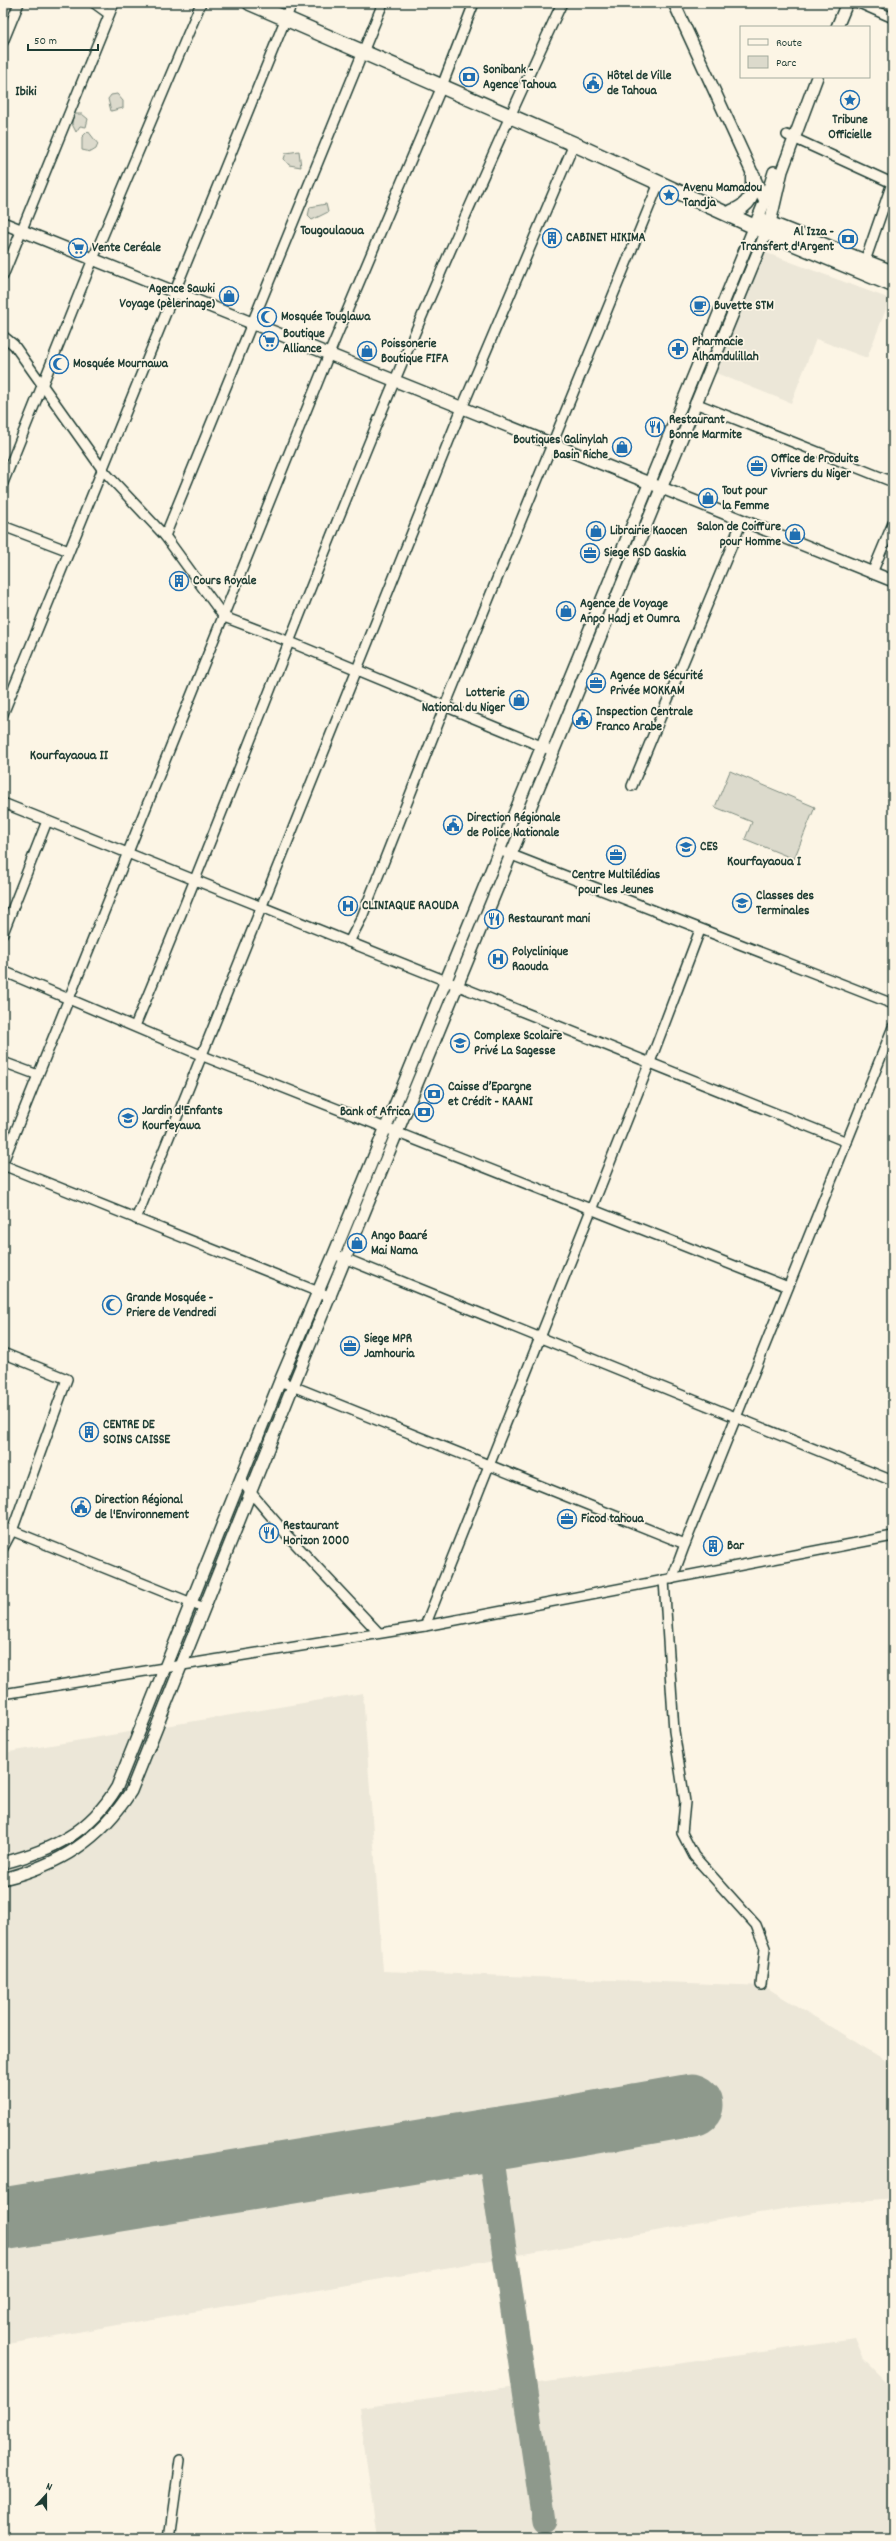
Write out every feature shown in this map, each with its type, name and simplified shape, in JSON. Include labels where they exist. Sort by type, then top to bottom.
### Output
[{"type":"main road","points":[[256,4],[659,182],[762,225],[893,285]]},
{"type":"main road","points":[[725,210],[743,208],[751,199],[754,188],[753,176]]},
{"type":"main road","points":[[762,225],[865,261],[893,273]]},
{"type":"street","points":[[3,42],[19,3]]},
{"type":"street","points":[[94,3],[109,14]]},
{"type":"street","points":[[3,276],[114,3]]},
{"type":"street","points":[[3,483],[93,259],[201,3]]},
{"type":"street","points":[[3,714],[174,292],[287,19],[292,3]]},
{"type":"street","points":[[165,536],[383,3]]},
{"type":"street","points":[[331,1297],[136,1219],[3,1163],[329,354],[442,86],[474,3]]},
{"type":"street","points":[[135,1026],[196,880],[394,381],[510,115],[562,3]]},
{"type":"street","points":[[674,3],[765,201]]},
{"type":"street","points":[[830,26],[839,3]]},
{"type":"street","points":[[837,26],[847,3]]},
{"type":"street","points":[[859,3],[893,18]]},
{"type":"street","points":[[3,1878],[58,1860],[85,1842],[105,1826],[118,1811],[139,1771],[252,1493],[293,1386],[331,1297],[695,404],[782,171],[790,137],[809,78]]},
{"type":"street","points":[[3,1863],[49,1848],[77,1833],[106,1806],[117,1787],[280,1381],[386,1128],[649,483],[762,225],[765,201],[790,137],[817,78]]},
{"type":"street","points":[[790,137],[893,182],[865,261]]},
{"type":"street","points":[[136,1219],[204,1056],[262,907],[462,408],[574,144]]},
{"type":"street","points":[[349,942],[362,917],[445,706],[659,182]]},
{"type":"street","points":[[3,223],[893,581]]},
{"type":"street","points":[[3,336],[14,345],[102,469],[165,536],[224,617],[357,669],[554,751]]},
{"type":"street","points":[[695,404],[893,482]]},
{"type":"street","points":[[632,786],[742,521]]},
{"type":"street","points":[[872,573],[893,523]]},
{"type":"street","points":[[3,526],[69,551]]},
{"type":"street","points":[[3,803],[847,1142]]},
{"type":"street","points":[[3,933],[47,821]]},
{"type":"street","points":[[500,850],[700,930],[893,1004]]},
{"type":"street","points":[[425,1626],[650,1062],[700,930]]},
{"type":"street","points":[[3,971],[70,997],[204,1056],[788,1287]]},
{"type":"street","points":[[761,1985],[764,1948],[756,1925],[694,1856],[682,1833],[685,1802],[674,1731],[668,1579],[685,1544],[893,1027]]},
{"type":"street","points":[[414,1059],[426,1064]]},
{"type":"street","points":[[3,1062],[38,1075]]},
{"type":"street","points":[[334,1254],[893,1482]]},
{"type":"street","points":[[3,1353],[67,1379],[7,1529],[3,1548]]},
{"type":"street","points":[[280,1381],[490,1464],[685,1544]]},
{"type":"street","points":[[241,1481],[287,1535],[378,1632]]},
{"type":"street","points":[[7,1529],[204,1608]]},
{"type":"street","points":[[3,1694],[182,1666],[378,1632],[425,1626],[893,1536]]},
{"type":"street","points":[[169,2538],[180,2460]]},
{"type":"shaded area","points":[[764,252],[890,299],[867,358],[816,339],[791,403],[716,373]]},
{"type":"shaded area","points":[[363,1693],[383,1971],[764,1986],[893,2065],[893,2198],[794,2207],[3,2345],[3,1753]]},
{"type":"shaded area","points":[[855,2339],[864,2360],[893,2389],[893,2538],[377,2538],[359,2408]]},
{"type":"green space","points":[[117,94],[123,101],[123,108],[111,111],[108,99],[111,95]]},
{"type":"green space","points":[[73,114],[82,114],[88,119],[86,127],[80,126],[76,132],[72,124]]},
{"type":"green space","points":[[88,131],[98,144],[96,149],[91,152],[82,150],[82,137]]},
{"type":"green space","points":[[299,151],[301,167],[289,165],[284,159],[286,153]]},
{"type":"green space","points":[[326,204],[328,212],[312,220],[308,216],[310,207]]},
{"type":"green space","points":[[730,771],[815,807],[794,859],[745,839],[752,822],[715,807]]},
{"type":"taxiway","points":[[595,2121],[632,2096]]},
{"type":"taxiway","points":[[550,2130],[569,2129],[613,2139]]},
{"type":"taxiway","points":[[488,2140],[544,2521]]},
{"type":"taxiway","points":[[3,2218],[15,2217]]},
{"type":"runway","points":[[3,2219],[550,2130],[692,2105]]},
{"type":"place","name":"Sonibank - Agence Tahoua","points":[[469,77]]},
{"type":"place","name":"Hôtel de Ville de Tahoua","points":[[593,83]]},
{"type":"place","name":"Tribune Officielle","points":[[850,100]]},
{"type":"place","name":"Avenu Mamadou Tandja","points":[[669,195]]},
{"type":"place","name":"CABINET HIKIMA","points":[[552,238]]},
{"type":"place","name":"Al Izza - Transfert d'Argent","points":[[848,239]]},
{"type":"place","name":"Vente Ceréale","points":[[78,248]]},
{"type":"place","name":"Agence Sawki Voyage (pèlerinage)","points":[[229,296]]},
{"type":"place","name":"Buvette STM","points":[[700,306]]},
{"type":"place","name":"Mosquée Touglawa","points":[[267,317]]},
{"type":"place","name":"Boutique Alliance","points":[[269,341]]},
{"type":"place","name":"Pharmacie Alhamdulillah","points":[[678,349]]},
{"type":"place","name":"Poissonerie Boutique FIFA","points":[[367,351]]},
{"type":"place","name":"Mosquée Mournawa","points":[[59,364]]},
{"type":"place","name":"Restaurant Bonne Marmite","points":[[655,427]]},
{"type":"place","name":"Boutiques Galinylah Basin Riche","points":[[622,447]]},
{"type":"place","name":"Office de Produits Vivriers du Niger","points":[[757,466]]},
{"type":"place","name":"Tout pour la Femme","points":[[708,498]]},
{"type":"place","name":"Librairie Kaocen","points":[[596,531]]},
{"type":"place","name":"Salon de Coiffure pour Homme","points":[[795,534]]},
{"type":"place","name":"Siege RSD Gaskia","points":[[590,553]]},
{"type":"place","name":"Cours Royale","points":[[179,581]]},
{"type":"place","name":"Agence de Voyage Anpo Hadj et Oumra","points":[[566,611]]},
{"type":"place","name":"Agence de Sécurité Privée MOKKAM","points":[[596,683]]},
{"type":"place","name":"Lotterie National du Niger","points":[[519,700]]},
{"type":"place","name":"Inspection Centrale Franco Arabe","points":[[582,719]]},
{"type":"place","name":"Direction Régionale de Police Nationale","points":[[453,825]]},
{"type":"place","name":"CES","points":[[686,847]]},
{"type":"place","name":"Centre Multilédias pour les Jeunes","points":[[616,855]]},
{"type":"place","name":"Classes des Terminales","points":[[742,903]]},
{"type":"place","name":"CLINIAQUE RAOUDA","points":[[348,906]]},
{"type":"place","name":"Restaurant mani","points":[[494,919]]},
{"type":"place","name":"Polyclinique Raouda","points":[[498,959]]},
{"type":"place","name":"Complexe Scolaire Privé La Sagesse","points":[[460,1043]]},
{"type":"place","name":"Caisse d’Epargne et Crédit - KAANI","points":[[434,1094]]},
{"type":"place","name":"Bank of Africa","points":[[424,1112]]},
{"type":"place","name":"Jardin d'Enfants Kourfeyawa","points":[[128,1118]]},
{"type":"place","name":"Ango Baaré Mai Nama","points":[[357,1243]]},
{"type":"place","name":"Grande Mosquée - Priere de Vendredi","points":[[112,1305]]},
{"type":"place","name":"Siege MPR Jamhouria","points":[[350,1346]]},
{"type":"place","name":"CENTRE DE SOINS CAISSE","points":[[89,1432]]},
{"type":"place","name":"Direction Régional de l'Environnement","points":[[81,1507]]},
{"type":"place","name":"Ficod tahoua","points":[[567,1519]]},
{"type":"place","name":"Restaurant Horizon 2000","points":[[269,1533]]},
{"type":"place","name":"Bar","points":[[713,1546]]},
{"type":"district","name":"Ibiki","points":[[26,92]]},
{"type":"district","name":"Tougoulaoua","points":[[332,231]]},
{"type":"district","name":"Kourfayaoua II","points":[[69,756]]},
{"type":"district","name":"Kourfayaoua I","points":[[764,862]]}]
